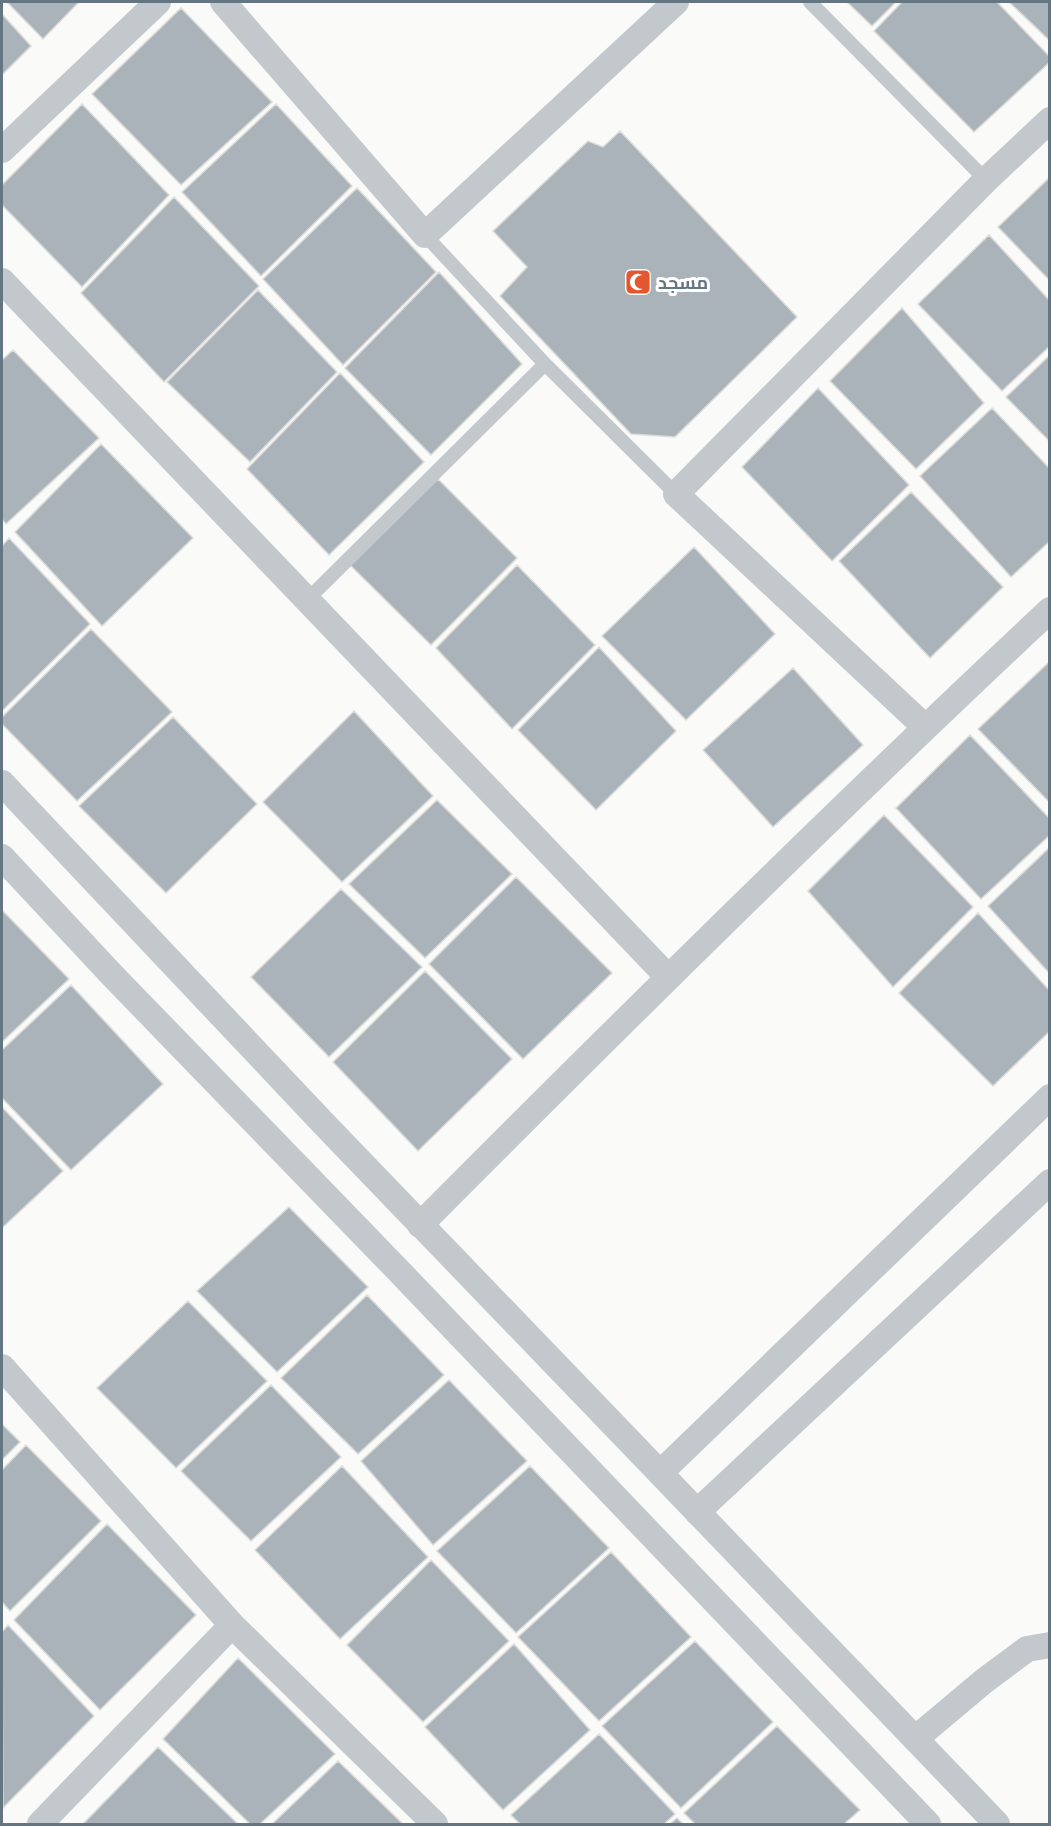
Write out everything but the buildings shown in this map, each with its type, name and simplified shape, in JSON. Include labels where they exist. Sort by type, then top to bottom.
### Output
[{"type":"street","points":[[2,150],[158,2]]},
{"type":"street","points":[[223,2],[425,235],[676,2]]},
{"type":"street","points":[[925,727],[676,494],[986,180],[1050,120]]},
{"type":"street","points":[[2,281],[668,976]]},
{"type":"street","points":[[420,1225],[668,976],[925,727],[1050,610]]},
{"type":"street","points":[[2,783],[420,1225],[998,1824]]},
{"type":"street","points":[[2,858],[928,1824]]},
{"type":"street","points":[[660,1473],[1050,1097]]},
{"type":"street","points":[[697,1512],[1050,1182]]},
{"type":"street","points":[[2,1367],[232,1625],[435,1824]]},
{"type":"street","points":[[40,1824],[232,1625]]},
{"type":"street","points":[[915,1739],[984,1681],[1027,1649],[1050,1645]]},
{"type":"lane","points":[[810,2],[986,180]]},
{"type":"lane","points":[[425,235],[545,364],[676,494]]},
{"type":"lane","points":[[308,600],[545,364]]},
{"type":"place","name":"مسجد","points":[[638,282]]}]
